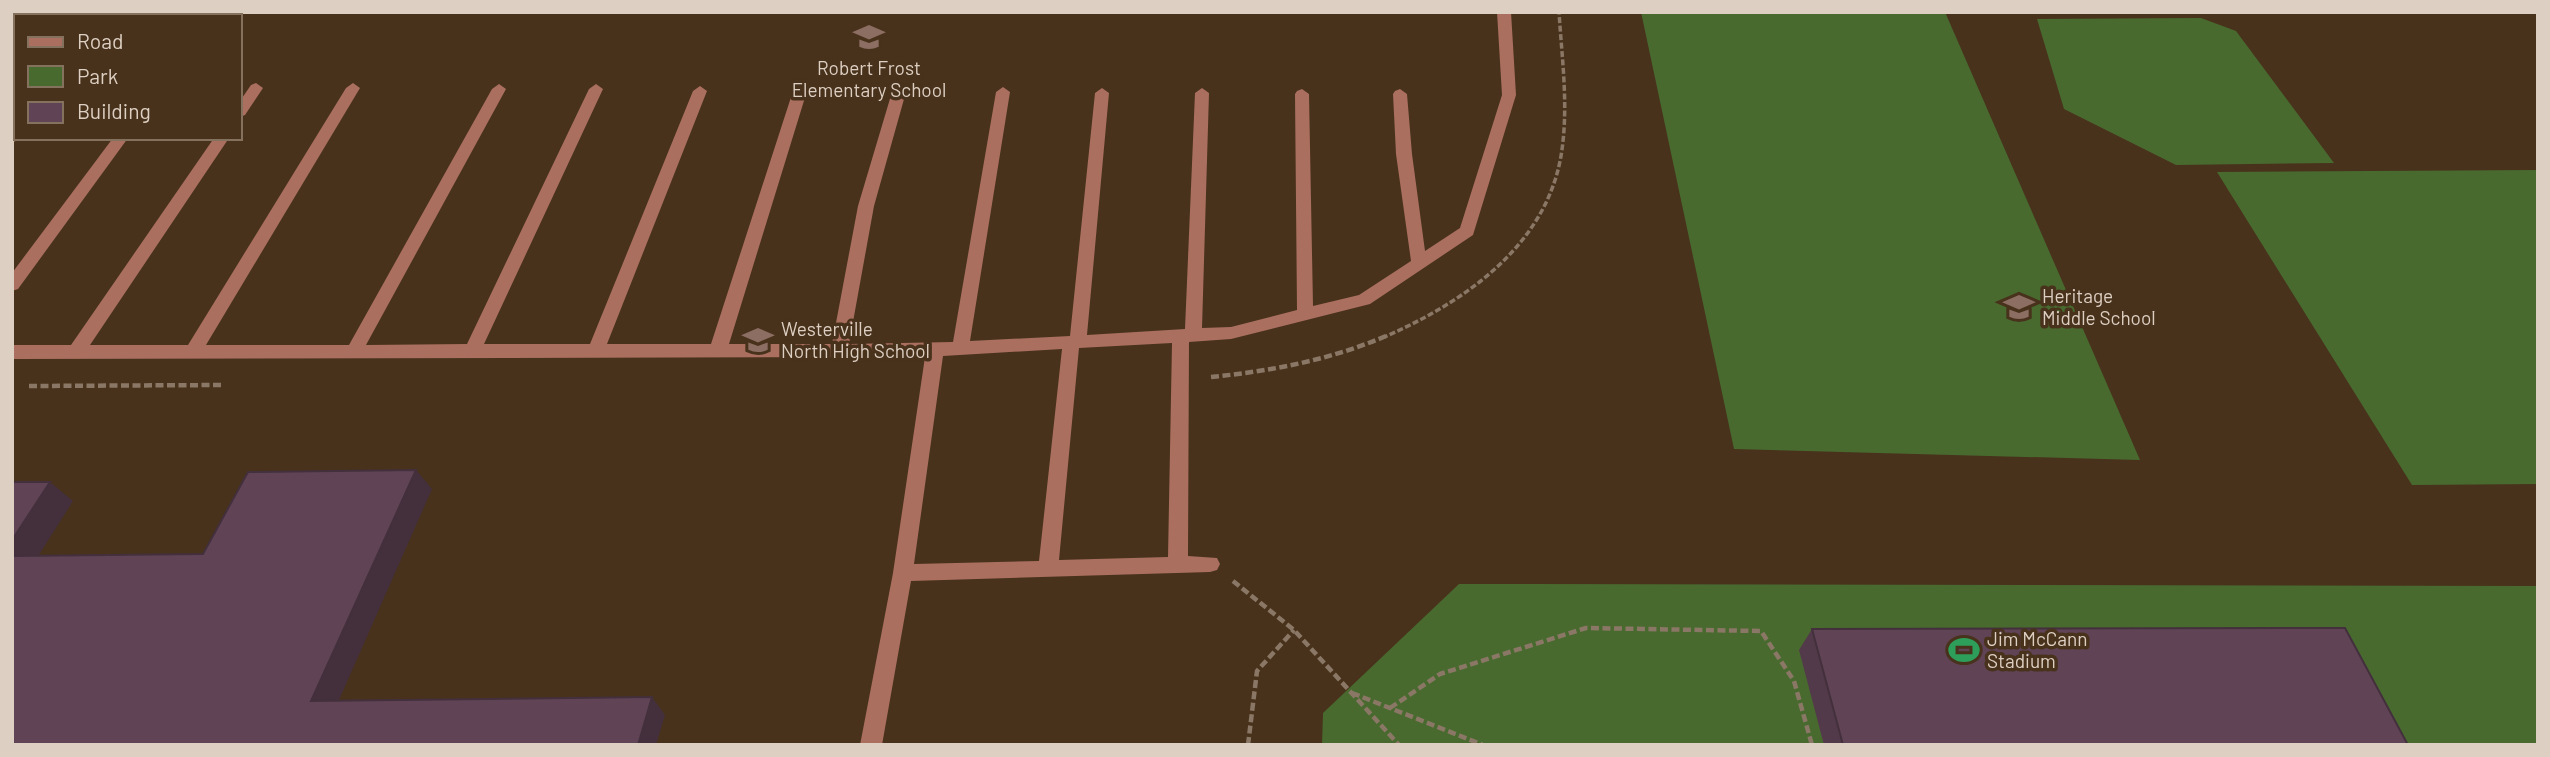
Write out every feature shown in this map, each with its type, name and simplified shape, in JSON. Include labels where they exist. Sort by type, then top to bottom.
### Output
[{"type":"lane","points":[[12,352],[935,350],[1231,333],[1364,300],[1467,231],[1509,95],[1504,12]]},
{"type":"lane","points":[[242,109],[256,88]]},
{"type":"lane","points":[[193,352],[354,88]]},
{"type":"lane","points":[[354,351],[499,89]]},
{"type":"lane","points":[[472,351],[596,89]]},
{"type":"lane","points":[[596,351],[700,90]]},
{"type":"lane","points":[[718,351],[800,91]]},
{"type":"lane","points":[[839,350],[866,206],[899,92]]},
{"type":"lane","points":[[960,349],[1003,92]]},
{"type":"lane","points":[[1048,569],[1102,93]]},
{"type":"lane","points":[[1178,565],[1187,335],[1202,93]]},
{"type":"lane","points":[[1302,94],[1305,314]]},
{"type":"lane","points":[[1399,94],[1419,263]]},
{"type":"lane","points":[[12,285],[120,140]]},
{"type":"lane","points":[[76,352],[221,140]]},
{"type":"lane","points":[[871,745],[903,573],[935,350]]},
{"type":"lane","points":[[903,573],[1210,564]]},
{"type":"path","points":[[1210,564],[1294,629],[1399,745]]},
{"type":"path","points":[[1390,708],[1440,674],[1586,628],[1761,631],[1794,681],[1812,745]]},
{"type":"path","points":[[1248,745],[1257,671],[1294,629]]},
{"type":"path","points":[[1352,692],[1483,745]]},
{"type":"green space","points":[[1641,12],[1945,12],[2140,460],[1734,449]]},
{"type":"green space","points":[[2201,18],[2236,31],[2334,163],[2176,165],[2064,109],[2037,19]]},
{"type":"green space","points":[[2538,170],[2538,484],[2412,485],[2217,172]]},
{"type":"green space","name":"Jim McCann Stadium","points":[[1459,584],[2538,586],[2538,745],[1322,745],[1323,713]]},
{"type":"building","points":[[416,470],[311,701],[652,697],[638,745],[12,745],[12,556],[203,554],[248,472]]},
{"type":"building","points":[[12,482],[50,482],[12,540]]},
{"type":"building","points":[[2345,628],[2408,745],[1843,745],[1812,629]]},
{"type":"place","name":"Robert Frost Elementary School","points":[[869,37]]},
{"type":"place","name":"Heritage Middle School","points":[[2019,307]]},
{"type":"place","name":"Westerville North High School","points":[[758,340]]},
{"type":"place","name":"Jim McCann Stadium","points":[[1964,650]]}]
